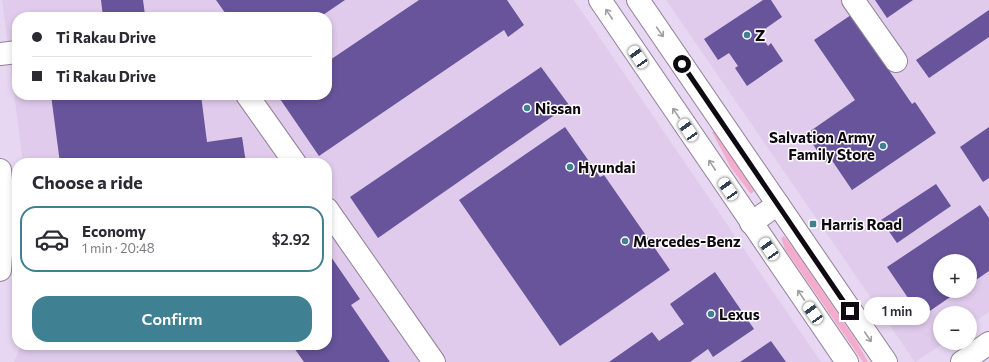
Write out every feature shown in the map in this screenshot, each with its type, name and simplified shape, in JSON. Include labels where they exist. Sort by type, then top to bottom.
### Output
[{"type":"main road","points":[[600,0],[847,362]]},
{"type":"main road","points":[[853,0],[896,61]]},
{"type":"main road","points":[[644,5],[886,362]]},
{"type":"main road","points":[[0,54],[12,53]]},
{"type":"main road","points":[[251,100],[291,158]]},
{"type":"main road","points":[[0,170],[4,208],[0,270]]},
{"type":"main road","points":[[751,223],[778,204]]},
{"type":"main road","points":[[332,216],[434,362]]},
{"type":"main road","points":[[962,362],[989,343]]},
{"type":"shaded area","points":[[2,0],[574,0],[821,362],[14,362],[19,350],[332,350],[332,158],[22,158],[15,100],[332,100],[332,12],[12,12],[12,78]]},
{"type":"shaded area","points":[[666,0],[989,0],[989,312],[977,320],[977,306],[933,306],[933,350],[915,362]]},
{"type":"shaded area","points":[[714,131],[754,191],[751,194],[731,168],[712,132]]},
{"type":"shaded area","points":[[784,236],[857,342],[868,362],[863,362],[785,249],[781,238]]},
{"type":"building","points":[[101,0],[143,0],[145,12],[102,12]]},
{"type":"building","points":[[216,0],[345,0],[327,12],[224,12]]},
{"type":"building","points":[[419,0],[507,0],[524,25],[508,37],[504,30],[319,156],[281,100],[332,100],[332,59]]},
{"type":"building","points":[[763,0],[771,0],[782,17],[759,33],[768,46],[771,43],[783,61],[747,86],[735,68],[738,66],[729,53],[718,60],[704,39]]},
{"type":"building","points":[[875,0],[913,0],[887,18]]},
{"type":"building","points":[[989,10],[989,37],[929,78],[916,60]]},
{"type":"building","points":[[851,15],[912,104],[915,102],[936,133],[852,190],[831,159],[825,162],[806,134],[855,100],[814,40]]},
{"type":"building","points":[[541,67],[569,105],[378,238],[350,197]]},
{"type":"building","points":[[52,100],[202,100],[207,142],[242,137],[245,158],[59,158]]},
{"type":"building","points":[[565,127],[600,177],[604,175],[670,270],[560,346],[459,200]]},
{"type":"building","points":[[989,127],[989,178],[983,182],[960,147]]},
{"type":"building","points":[[936,184],[951,206],[897,243],[881,220]]},
{"type":"building","points":[[980,205],[989,218],[989,271],[977,279],[977,254],[933,254],[933,298],[949,298],[937,306],[933,306],[933,309],[921,317],[887,267]]},
{"type":"building","points":[[332,258],[360,299],[351,305],[390,362],[304,362],[296,350],[332,350]]},
{"type":"building","name":"Lexus","points":[[715,272],[754,329],[713,357],[708,349],[690,362],[609,362],[652,332],[659,341],[684,324],[670,304]]},
{"type":"building","points":[[771,341],[786,362],[740,362]]},
{"type":"place","name":"Z","points":[[747,35]]},
{"type":"place","name":"Nissan","points":[[527,108]]},
{"type":"place","name":"Salvation Army Family Store","points":[[883,146]]},
{"type":"place","name":"Hyundai","points":[[570,167]]},
{"type":"place","name":"Harris Road","points":[[813,224]]},
{"type":"place","name":"Mercedes-Benz","points":[[625,241]]},
{"type":"place","name":"Lexus","points":[[711,314]]},
{"type":"route","points":[[682,64],[850,311]]}]
